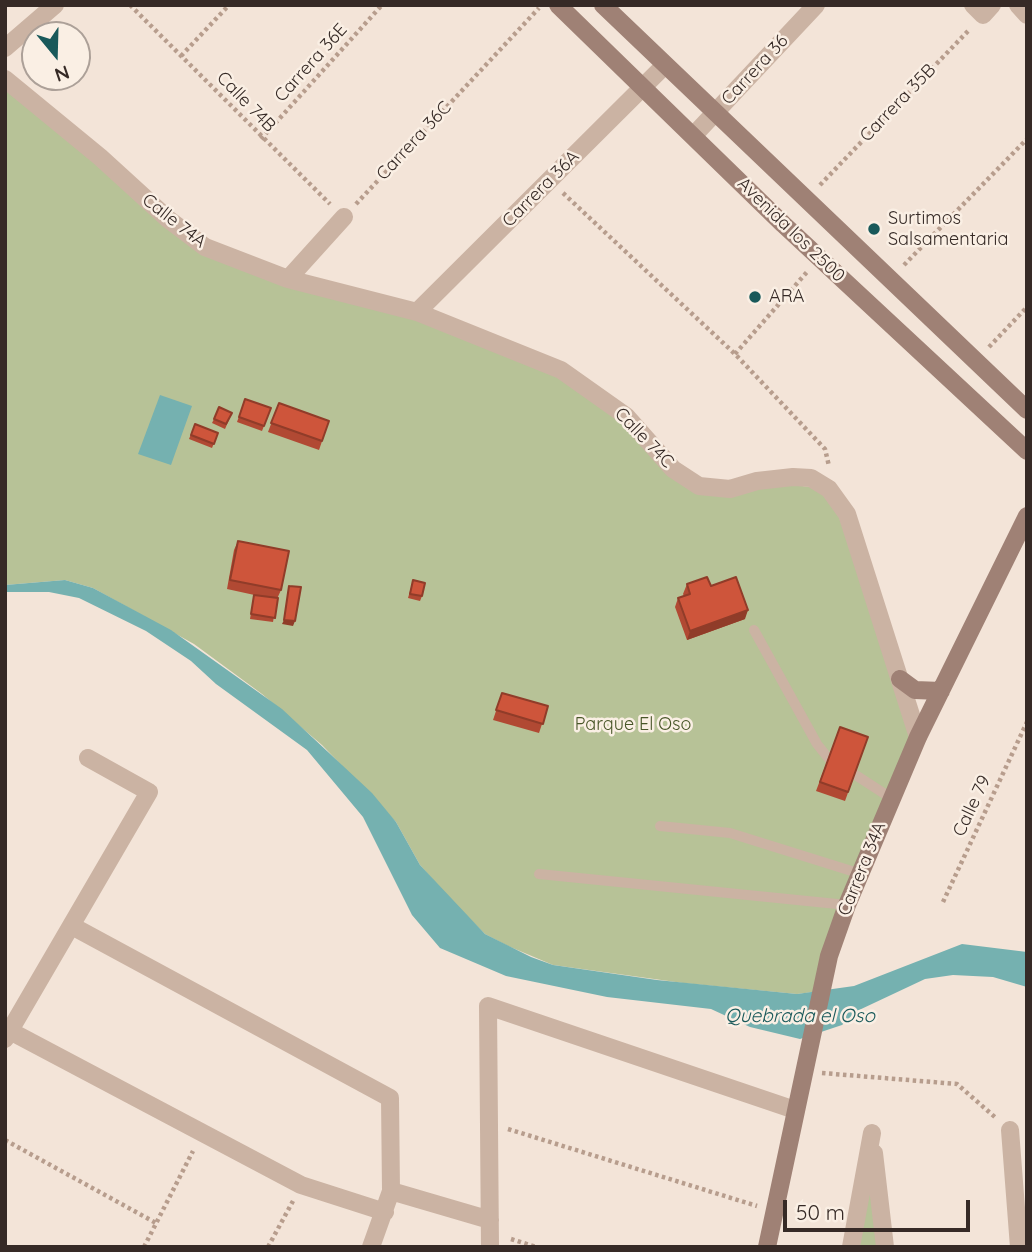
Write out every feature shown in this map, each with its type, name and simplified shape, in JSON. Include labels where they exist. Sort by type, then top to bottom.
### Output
[{"type":"main road","name":"Avenida los 2500","points":[[558,5],[820,258],[1027,451]]},
{"type":"main road","name":"Avenida los 2500","points":[[604,5],[804,201],[1027,410]]},
{"type":"main road","name":"Carrera 34A","points":[[767,1247],[803,1069],[830,956],[858,873],[918,737],[1027,516]]},
{"type":"main road","points":[[900,679],[915,690],[941,691]]},
{"type":"street","points":[[5,48],[55,5]]},
{"type":"street","points":[[1017,5],[1027,15]]},
{"type":"street","name":"Carrera 36","points":[[694,135],[815,6]]},
{"type":"street","name":"Carrera 36A","points":[[417,312],[666,65]]},
{"type":"street","name":"Calle 74A","points":[[5,79],[100,157],[168,219],[205,247],[288,279],[417,312]]},
{"type":"street","points":[[288,279],[344,217]]},
{"type":"street","name":"Calle 74C","points":[[417,312],[537,359],[584,384],[626,416],[673,469],[699,486],[730,489],[766,479],[811,478],[836,496]]},
{"type":"street","points":[[836,496],[847,514],[918,737]]},
{"type":"street","points":[[88,758],[149,792],[8,1035],[204,1131],[301,1185],[385,1212]]},
{"type":"street","points":[[72,926],[390,1098],[391,1191],[372,1247]]},
{"type":"street","points":[[391,1191],[490,1233],[488,1006],[795,1110]]},
{"type":"street","points":[[1010,1130],[1020,1177],[1019,1247]]},
{"type":"street","points":[[851,1247],[872,1133],[885,1247]]},
{"type":"lane","points":[[754,630],[817,744],[829,759]]},
{"type":"lane","points":[[854,774],[891,798]]},
{"type":"lane","points":[[660,826],[730,833],[858,873]]},
{"type":"lane","points":[[539,874],[847,905]]},
{"type":"path","name":"Calle 74B","points":[[130,5],[261,139],[344,217]]},
{"type":"path","points":[[181,56],[229,5]]},
{"type":"path","name":"Carrera 36E","points":[[261,139],[382,5]]},
{"type":"path","name":"Carrera 36C","points":[[344,217],[542,5]]},
{"type":"path","name":"Carrera 35B","points":[[804,201],[983,9]]},
{"type":"path","points":[[889,280],[1027,139]]},
{"type":"path","points":[[550,180],[735,354],[825,449],[836,496]]},
{"type":"path","points":[[735,354],[820,258]]},
{"type":"path","points":[[976,360],[1027,307]]},
{"type":"path","name":"Calle 79","points":[[943,902],[1027,722]]},
{"type":"path","points":[[803,1069],[957,1084],[1010,1130]]},
{"type":"path","points":[[491,1123],[775,1211]]},
{"type":"path","points":[[144,1247],[204,1131]]},
{"type":"path","points":[[5,1140],[156,1223]]},
{"type":"path","points":[[268,1247],[301,1185]]},
{"type":"green space","name":"Parque El Oso","points":[[5,79],[205,247],[417,312],[561,370],[690,482],[757,481],[829,489],[918,737],[821,991],[797,994],[683,983],[553,965],[508,946],[485,934],[448,897],[420,865],[396,822],[322,745],[262,694],[194,644],[93,588],[65,580],[5,585]]},
{"type":"green space","points":[[872,1133],[885,1247],[851,1247]]},
{"type":"water","points":[[160,395],[192,406],[171,465],[138,454]]},
{"type":"water","name":"Quebrada el Oso","points":[[65,580],[93,588],[171,630],[282,709],[372,793],[396,822],[420,865],[485,934],[531,957],[553,965],[657,980],[797,994],[854,986],[962,944],[1027,952],[1027,987],[993,977],[953,975],[925,979],[857,1011],[842,1025],[800,1039],[750,1027],[711,1009],[607,997],[506,976],[440,948],[412,915],[363,817],[307,750],[216,684],[191,661],[146,631],[79,598],[49,592],[5,592],[5,585]]},
{"type":"building","points":[[245,399],[271,408],[264,426],[239,417]]},
{"type":"building","points":[[279,403],[329,421],[322,441],[271,423]]},
{"type":"building","points":[[219,407],[232,413],[226,424],[214,419]]},
{"type":"building","points":[[195,424],[218,433],[214,444],[191,435]]},
{"type":"building","points":[[238,541],[289,551],[281,590],[230,580]]},
{"type":"building","points":[[707,577],[711,586],[736,577],[748,610],[690,631],[678,598],[690,594],[687,584]]},
{"type":"building","points":[[413,580],[425,583],[422,596],[410,594]]},
{"type":"building","points":[[289,586],[301,587],[295,621],[284,620]]},
{"type":"building","points":[[254,595],[278,598],[275,618],[251,614]]},
{"type":"building","points":[[502,693],[548,706],[543,724],[496,710]]},
{"type":"building","points":[[840,727],[868,737],[848,792],[820,782]]},
{"type":"place","name":"Surtimos Salsamentaria","points":[[874,229]]},
{"type":"place","name":"ARA","points":[[755,297]]}]
